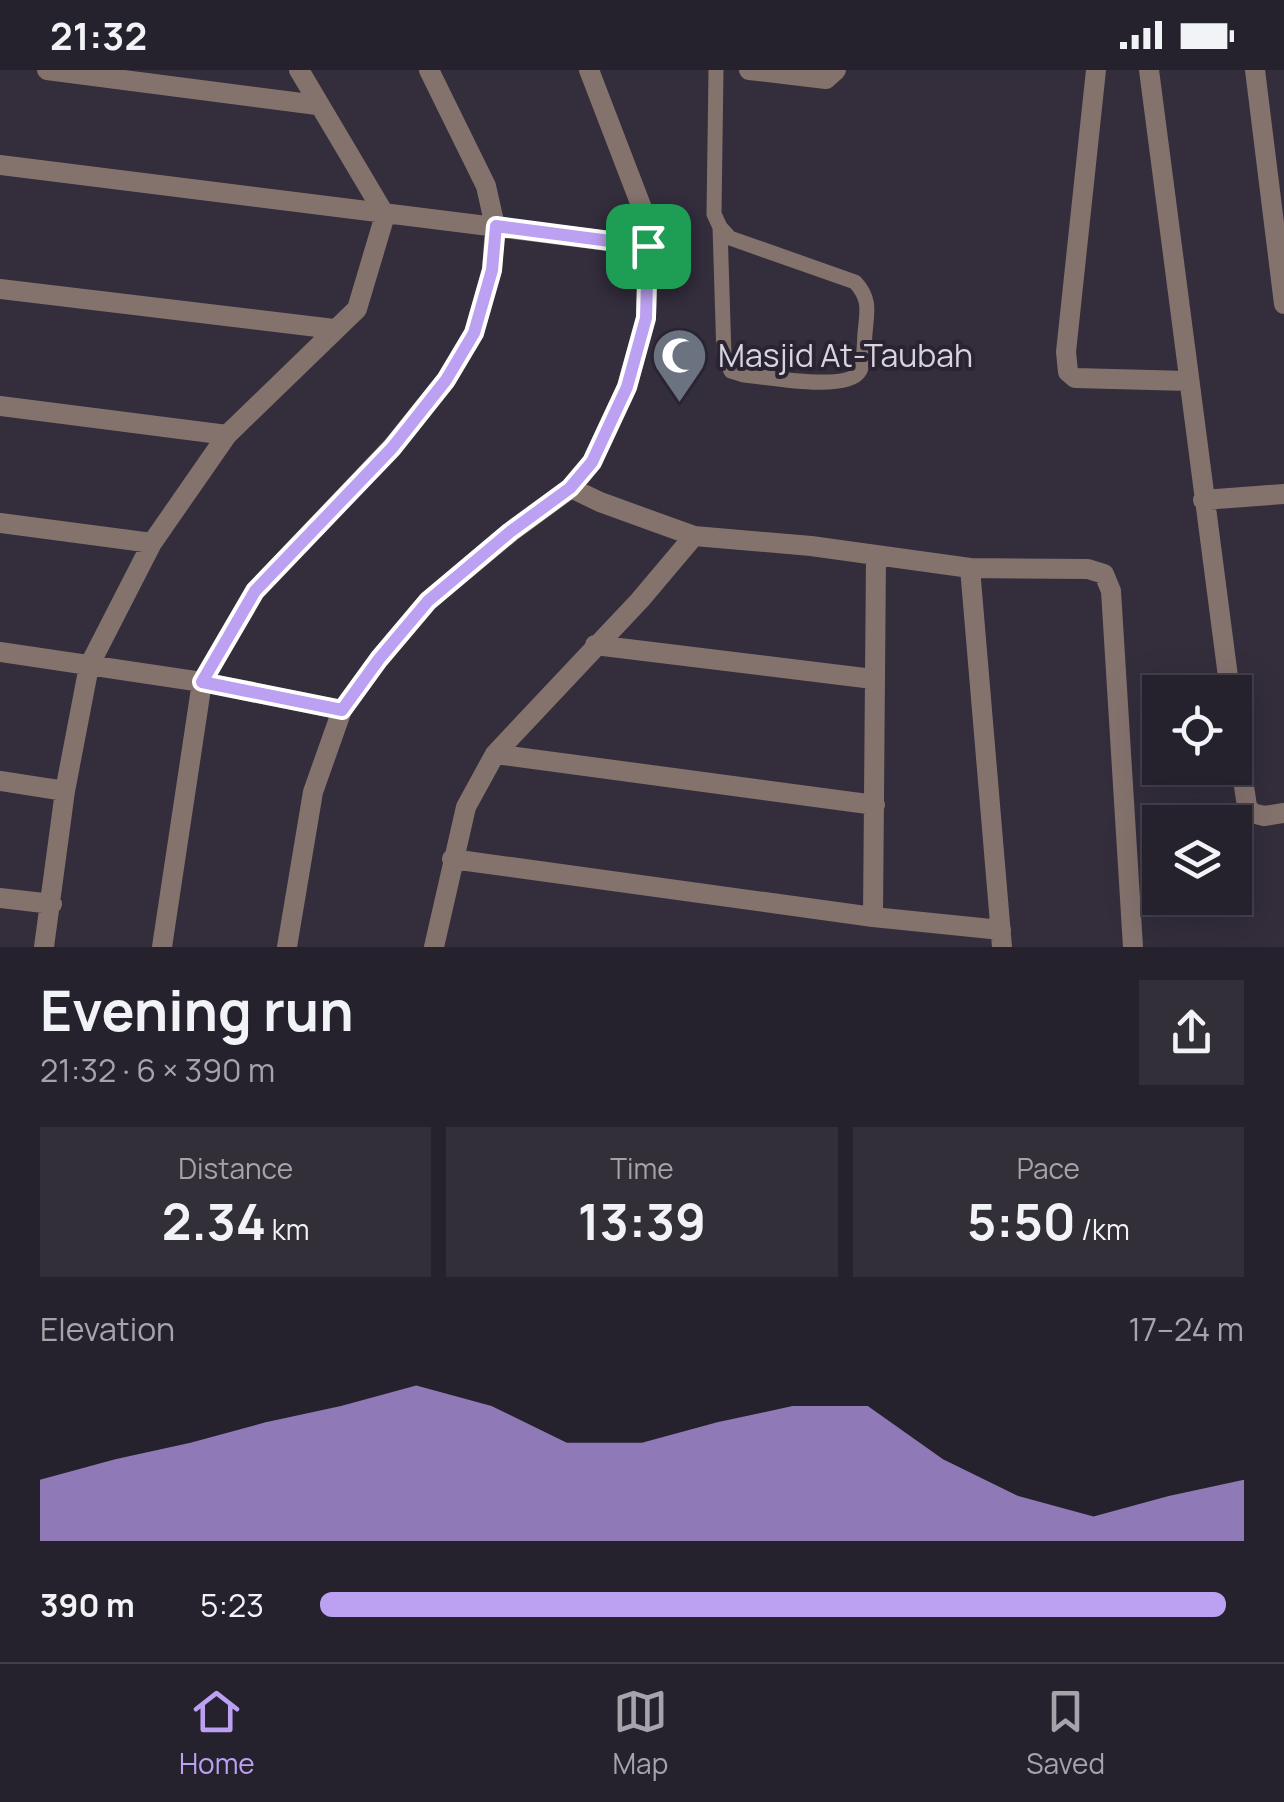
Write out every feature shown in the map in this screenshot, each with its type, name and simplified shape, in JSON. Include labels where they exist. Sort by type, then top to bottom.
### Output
[{"type":"street","points":[[47,70],[317,105]]},
{"type":"street","points":[[44,947],[65,791],[89,666],[152,542],[227,435],[357,309],[385,214],[299,70]]},
{"type":"street","points":[[162,947],[202,682],[255,591],[392,448],[446,380],[474,333],[492,270],[496,226],[486,186],[429,70]]},
{"type":"street","points":[[287,947],[313,792],[342,710],[428,601],[570,488],[592,462],[627,387],[646,318],[648,246],[642,208],[589,70]]},
{"type":"street","points":[[748,70],[826,80],[836,70]]},
{"type":"street","points":[[1096,70],[1066,352],[1068,372],[1075,378],[1188,380]]},
{"type":"street","points":[[1149,70],[1228,675]]},
{"type":"street","points":[[1255,70],[1284,304]]},
{"type":"street","points":[[0,166],[648,246]]},
{"type":"street","points":[[0,289],[334,329]]},
{"type":"street","points":[[0,406],[227,435]]},
{"type":"street","points":[[570,488],[694,536],[970,568],[1088,569],[1104,574],[1109,582],[1133,947]]},
{"type":"street","points":[[1203,500],[1284,494]]},
{"type":"street","points":[[0,523],[152,542]]},
{"type":"street","points":[[434,947],[466,807],[495,754],[640,600],[694,536]]},
{"type":"street","points":[[873,917],[876,556]]},
{"type":"street","points":[[452,859],[873,917],[1001,939],[970,568]]},
{"type":"street","points":[[595,645],[874,679]]},
{"type":"street","points":[[0,652],[202,682],[342,710]]},
{"type":"street","points":[[495,754],[875,805]]},
{"type":"street","points":[[0,780],[65,791]]},
{"type":"street","points":[[1244,785],[1252,814],[1284,812]]},
{"type":"street","points":[[0,898],[52,904]]},
{"type":"lane","points":[[716,70],[714,214],[730,238],[855,282],[863,290],[868,301],[861,369],[851,380],[834,383],[744,376],[730,371],[724,356],[720,227]]},
{"type":"place","name":"Masjid At-Taubah","points":[[679,404]]},
{"type":"route","points":[[496,226],[648,246],[646,318],[627,387],[592,462],[570,488],[428,601],[342,710],[202,682],[255,591],[392,448],[446,380],[474,333],[492,270],[496,226]]}]
